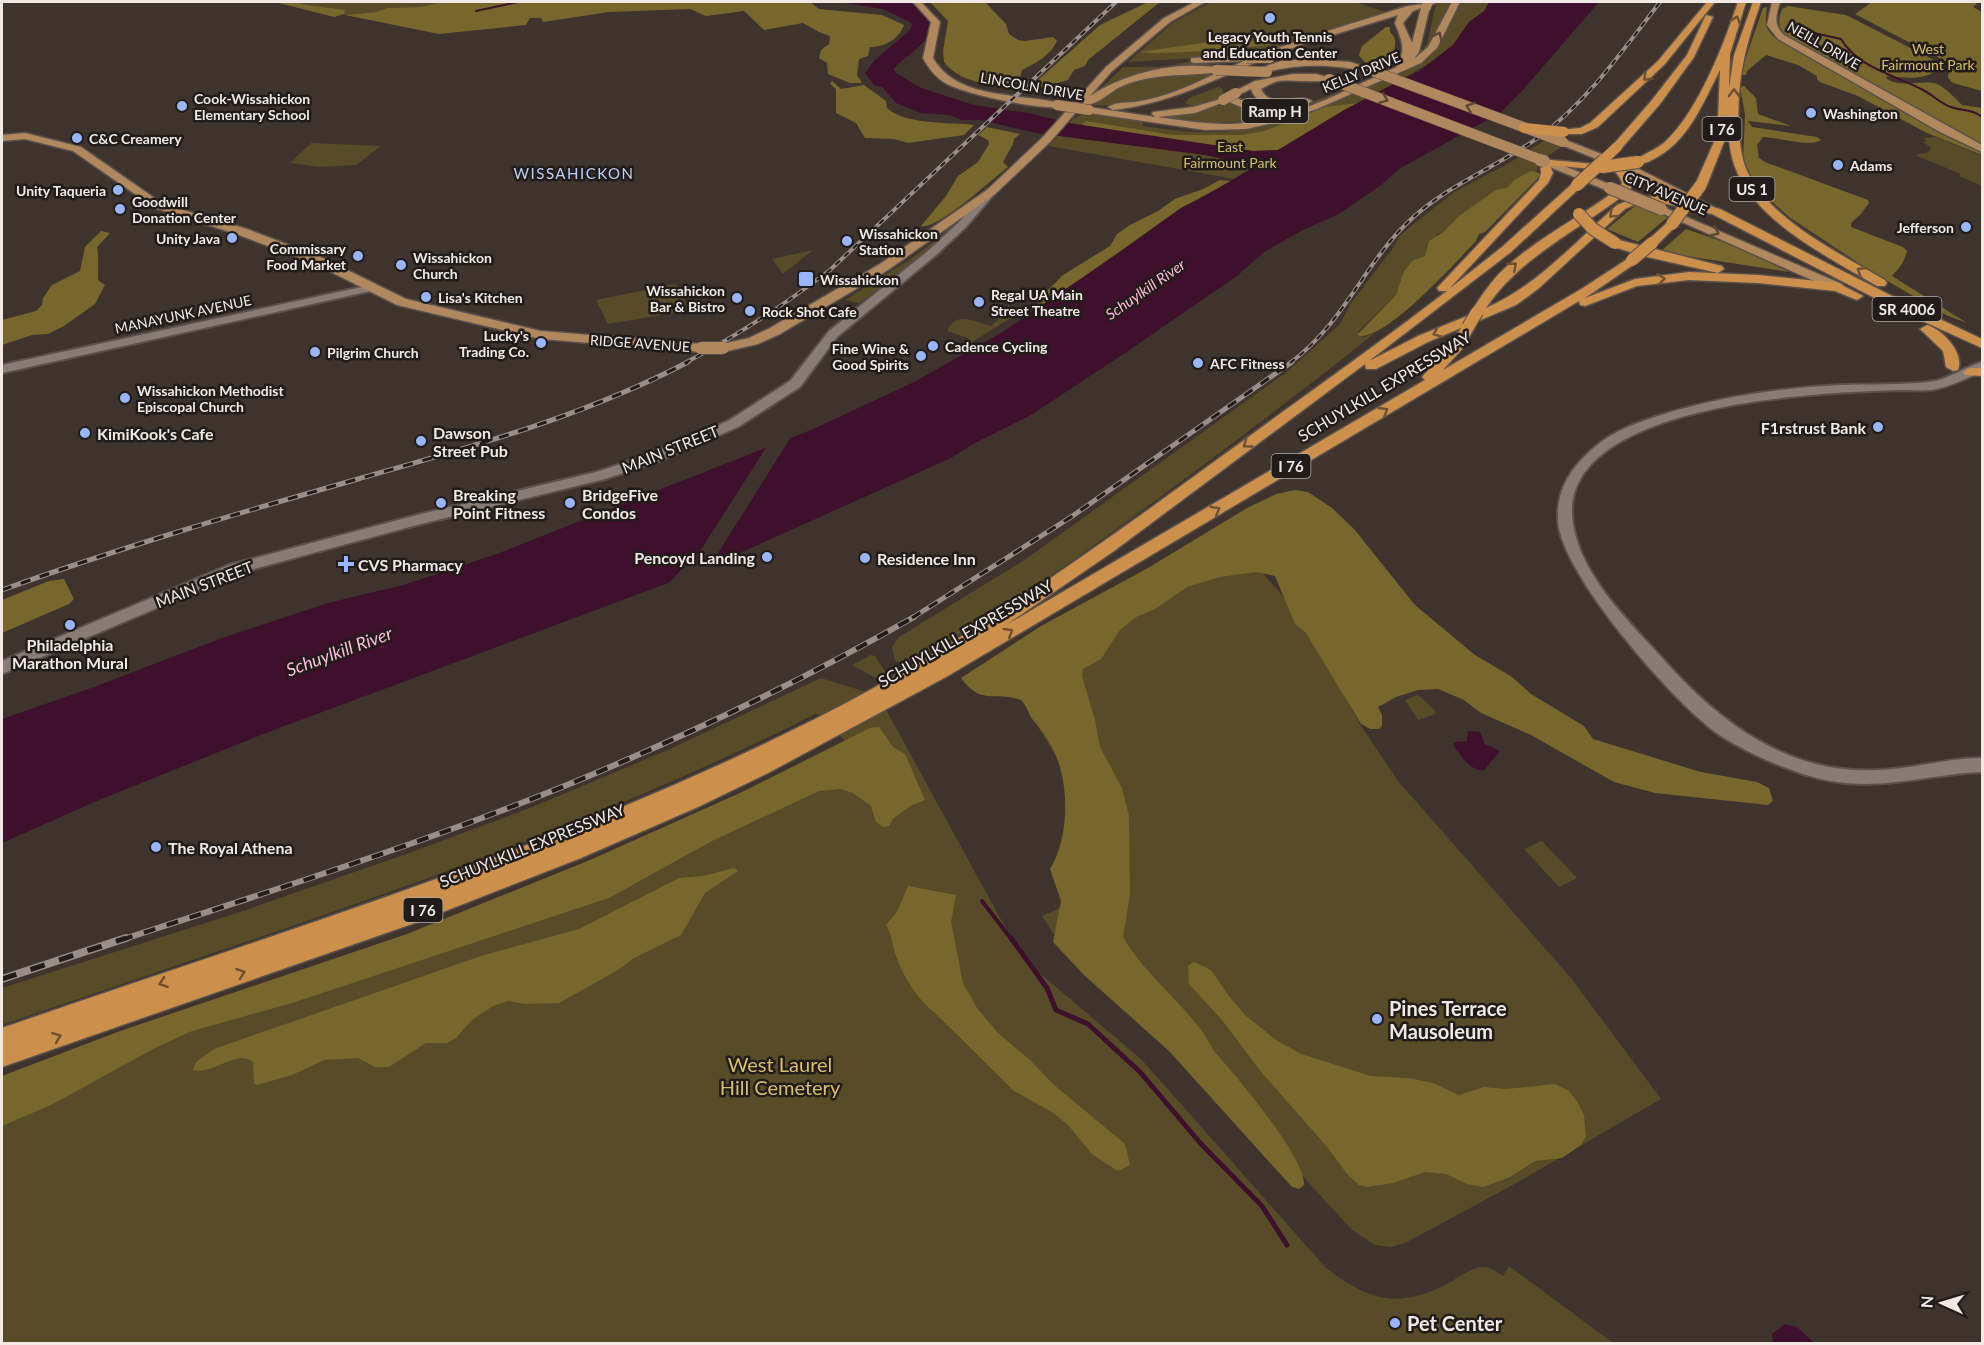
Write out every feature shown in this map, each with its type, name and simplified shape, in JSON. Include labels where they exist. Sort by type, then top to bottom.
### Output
[{"type":"highway","points":[[1563,137],[1594,125],[1661,63],[1711,2]]},
{"type":"highway","name":"SCHUYLKILL EXPRESSWAY","points":[[936,668],[1294,410],[1493,261],[1617,147],[1656,102],[1691,55],[1716,2]]},
{"type":"highway","name":"SCHUYLKILL EXPRESSWAY","points":[[2,1056],[423,910],[506,879],[654,818],[936,668],[1587,291],[1652,243],[1672,224],[1701,185],[1715,155],[1722,130],[1725,54],[1742,2]]},
{"type":"highway","name":"US 1","points":[[1757,2],[1738,56],[1735,76],[1735,148],[1745,178],[1763,201],[1798,230],[1953,329]]},
{"type":"highway","points":[[1691,55],[1704,41],[1717,16]]},
{"type":"highway","points":[[1564,166],[1638,162],[1659,153],[1683,129],[1698,105],[1710,75],[1725,54]]},
{"type":"highway","points":[[1416,392],[1457,346],[1492,288],[1511,267],[1625,189],[1628,183],[1626,176],[1617,166],[1602,163]]},
{"type":"highway","points":[[1388,341],[1443,288],[1544,180],[1545,167]]},
{"type":"highway","points":[[1573,189],[1579,214],[1593,229],[1616,243],[1647,253],[1758,279]]},
{"type":"highway","points":[[1294,410],[1404,347],[1511,302],[1534,286],[1629,202],[1668,200],[1716,211]]},
{"type":"highway","name":"CITY AVENUE","points":[[1716,211],[1901,306],[1953,329],[1981,360]]},
{"type":"highway","points":[[1531,324],[1641,282],[1689,276],[1838,286]]},
{"type":"highway","name":"CITY AVENUE","points":[[1838,286],[1927,329],[1981,360]]},
{"type":"highway","points":[[1927,329],[1950,350],[1954,359],[1953,367]]},
{"type":"highway","points":[[1953,329],[1983,335]]},
{"type":"highway","name":"SCHUYLKILL EXPRESSWAY","points":[[2,1039],[350,920],[518,859],[651,805],[827,728]]},
{"type":"main road","points":[[917,2],[932,15],[936,22],[928,55],[928,69],[932,75],[952,90],[972,97],[1067,117],[1199,133],[1251,129],[1286,117]]},
{"type":"main road","name":"LINCOLN DRIVE","points":[[925,2],[943,22],[935,57],[938,66],[946,74],[976,87],[1058,103]]},
{"type":"main road","name":"RIDGE AVENUE","points":[[2,138],[25,136],[77,149],[159,206],[243,232],[319,261],[402,302],[531,334],[723,348],[753,341],[775,331],[884,267],[991,192],[1050,136],[1094,84],[1114,65],[1167,20],[1201,2]]},
{"type":"main road","name":"KELLY DRIVE","points":[[1097,109],[1173,124],[1215,127],[1256,124],[1286,117],[1413,64],[1432,48],[1456,2]]},
{"type":"main road","name":"NEILL DRIVE","points":[[1776,2],[1770,23],[1773,30],[1781,37],[1944,130],[1983,149]]},
{"type":"main road","points":[[1413,64],[1422,52],[1430,3]]},
{"type":"main road","points":[[1097,109],[1140,105],[1166,99],[1265,58],[1413,5],[1430,3]]},
{"type":"main road","points":[[1270,76],[1255,90],[1257,94],[1272,102],[1293,104],[1335,91],[1394,68],[1413,55],[1430,3]]},
{"type":"main road","points":[[1394,68],[1408,53],[1408,44],[1400,23],[1404,14],[1413,5]]},
{"type":"main road","points":[[1138,65],[1246,58],[1327,59],[1367,69]]},
{"type":"main road","points":[[1114,65],[1214,66],[1265,58]]},
{"type":"main road","name":"LINCOLN DRIVE","points":[[929,62],[942,76],[966,88],[1097,109]]},
{"type":"main road","points":[[1097,109],[1168,114],[1203,108],[1273,65],[1292,62],[1334,62],[1367,69]]},
{"type":"main road","name":"CITY AVENUE","points":[[1367,69],[1524,128],[1563,137],[1602,163],[1654,180],[1716,211]]},
{"type":"main road","points":[[1067,117],[1111,86],[1128,79],[1174,71],[1216,70],[1270,76]]},
{"type":"main road","points":[[1097,109],[1162,104],[1230,91],[1270,76]]},
{"type":"main road","name":"CITY AVENUE","points":[[1270,76],[1329,79],[1545,167],[1564,166],[1838,286]]},
{"type":"main road","name":"Ramp H","points":[[1230,91],[1249,107],[1270,111],[1292,110],[1321,103]]},
{"type":"street","name":"MAIN STREET","points":[[2,668],[234,569],[417,520],[600,476],[649,460],[733,424],[795,384],[833,334],[873,298],[932,253],[962,225],[991,192]]},
{"type":"street","name":"MANAYUNK AVENUE","points":[[2,369],[371,288]]},
{"type":"street","points":[[1906,386],[1953,367],[1981,360]]},
{"type":"street","points":[[1981,360],[1938,384],[1827,390],[1755,398],[1678,415],[1630,432],[1603,446],[1577,471],[1567,494],[1565,513],[1567,532],[1582,572],[1607,607],[1697,706],[1739,738],[1788,762],[1851,777],[1887,777],[1949,767],[1983,765]]},
{"type":"green space","points":[[305,2],[443,2],[420,7],[387,8],[376,12],[344,15],[346,10],[299,4]]},
{"type":"green space","points":[[1211,2],[1355,2],[1386,12],[1411,2],[1381,15],[1234,61],[1215,64],[1175,64],[1228,56],[1128,62],[1174,22]]},
{"type":"green space","name":"East Fairmount Park","points":[[1489,2],[1486,12],[1469,22],[1453,45],[1432,62],[1358,103],[1235,179],[1049,146],[1073,119],[1087,112],[1144,121],[1142,126],[1185,131],[1227,131],[1255,126],[1253,121],[1202,123],[1151,117],[1193,112],[1221,104],[1221,98],[1194,107],[1185,103],[1189,98],[1218,87],[1222,88],[1224,96],[1272,112],[1294,111],[1294,108],[1348,89],[1414,60],[1420,49],[1425,50],[1436,3]]},
{"type":"green space","points":[[1123,67],[1158,67],[1158,70],[1127,77],[1096,93]]},
{"type":"green space","points":[[1216,74],[1156,98],[1125,104],[1093,105],[1118,86],[1133,81],[1165,75]]},
{"type":"green space","points":[[1936,137],[1982,156],[1982,186],[1959,176],[1961,174],[1915,155],[1929,152],[1931,147],[1922,142],[1927,141],[1923,138]]},
{"type":"green space","points":[[1545,140],[1559,145],[1560,148],[1537,167],[1537,172],[1514,180],[1507,188],[1488,196],[1460,215],[1443,232],[1437,234],[1425,256],[1413,260],[1404,271],[1396,295],[1358,332],[1364,337],[1375,333],[1225,449],[1050,576],[965,632],[905,664],[895,661],[892,647],[899,637],[1023,561],[1288,371],[1340,324],[1351,303],[1393,248],[1400,235],[1454,192],[1509,163]]},
{"type":"green space","points":[[311,143],[381,146],[356,165],[320,167],[290,163]]},
{"type":"green space","points":[[946,234],[921,257],[859,303],[845,300],[909,260]]},
{"type":"green space","points":[[813,250],[783,274],[772,259]]},
{"type":"green space","points":[[675,284],[688,307],[686,311],[608,324],[596,300]]},
{"type":"green space","points":[[1012,307],[1022,311],[964,347],[961,345],[968,338],[947,331],[955,321],[960,319],[991,326]]},
{"type":"green space","points":[[1220,525],[1297,612],[1361,726],[1398,781],[1571,978],[1661,1099],[1511,1186],[1405,1243],[1391,1247],[1375,1245],[1352,1230],[1172,1033],[1058,941],[1042,916],[1128,877],[997,658]]},
{"type":"green space","points":[[871,655],[875,656],[888,676],[889,680],[885,683],[852,665]]},
{"type":"green space","name":"West Laurel Hill Cemetery","points":[[821,678],[863,691],[884,706],[1022,958],[1142,1060],[1326,1268],[1372,1295],[1400,1299],[1431,1291],[1478,1267],[1491,1268],[1503,1276],[1509,1266],[1613,1343],[2,1343],[2,1078],[220,1003],[436,925],[544,883],[650,838],[754,789],[856,736],[845,741],[819,714],[815,714],[617,805],[516,845],[311,920],[2,1025],[2,988],[240,912],[530,808],[670,749]]},
{"type":"green space","points":[[1418,695],[1435,710],[1436,714],[1418,720],[1405,700]]},
{"type":"green space","points":[[1542,841],[1577,878],[1559,887],[1524,849]]},
{"type":"shaded area","points":[[275,2],[305,2],[300,4],[346,10],[344,14],[334,17]]},
{"type":"shaded area","points":[[443,2],[810,2],[819,9],[882,15],[904,25],[891,41],[881,46],[870,47],[868,56],[859,59],[857,75],[862,83],[850,83],[828,74],[827,63],[819,58],[821,50],[829,44],[830,36],[803,23],[764,30],[744,11],[706,16],[690,9],[609,12],[543,22],[541,18],[530,18],[526,25],[439,34],[345,15],[376,12],[387,8],[420,7]]},
{"type":"shaded area","points":[[930,2],[985,2],[1006,24],[1009,34],[1018,40],[1053,37],[1057,41],[1047,54],[1022,70],[1019,82],[989,84],[968,79],[959,75],[944,62],[943,51],[948,21]]},
{"type":"shaded area","points":[[1148,2],[1160,2],[1088,60],[1085,66],[1074,70],[1068,80],[1043,87],[1029,88],[1100,25]]},
{"type":"shaded area","points":[[1872,2],[1979,2],[1973,7],[1982,12],[1982,91],[1953,83],[1948,78],[1949,68],[1941,59],[1855,14]]},
{"type":"shaded area","points":[[1788,6],[1846,15],[1932,59],[1940,68],[1928,75],[1915,78],[1887,76],[1886,78],[1898,83],[1937,84],[1962,105],[1982,108],[1982,146],[1786,35],[1781,29],[1779,20],[1782,9]]},
{"type":"shaded area","points":[[1767,7],[1766,26],[1778,40],[1941,134],[1982,155],[1927,133],[1858,96],[1820,82],[1817,76],[1798,65],[1766,55],[1747,71],[1746,75],[1742,75],[1763,8]]},
{"type":"shaded area","points":[[1386,27],[1390,27],[1395,40],[1390,65],[1381,68],[1372,66],[1359,55],[1362,46]]},
{"type":"shaded area","points":[[1209,42],[1282,42],[1212,50],[1140,52]]},
{"type":"shaded area","points":[[832,81],[841,89],[864,85],[886,101],[887,108],[905,117],[928,122],[974,125],[964,135],[908,143],[894,139],[865,138],[856,123],[836,113],[836,89],[830,84]]},
{"type":"shaded area","points":[[1744,86],[1756,98],[1758,114],[1791,126],[1748,121],[1752,127],[1817,137],[1821,140],[1802,143],[1763,137],[1757,145],[1759,158],[1868,200],[1869,203],[1851,223],[1851,227],[1903,247],[1907,251],[1905,259],[1892,276],[1967,323],[1946,315],[1872,272],[1789,217],[1766,196],[1751,176],[1743,159],[1745,115],[1740,87]]},
{"type":"shaded area","points":[[1358,103],[1278,150],[1253,151],[1223,148],[1082,125],[1086,121],[1173,135],[1242,135],[1264,131],[1325,107]]},
{"type":"shaded area","points":[[987,127],[1020,134],[1014,139],[1003,162],[1008,167],[952,212],[929,225],[921,226],[946,196],[958,176],[978,162],[989,144],[988,140],[978,135]]},
{"type":"shaded area","points":[[1531,171],[1539,173],[1539,177],[1485,232],[1479,234],[1476,241],[1419,299],[1383,327],[1368,335],[1357,335],[1396,295],[1404,271],[1413,260],[1425,256],[1429,241],[1443,232],[1460,215],[1496,190],[1507,188],[1514,180]]},
{"type":"shaded area","points":[[1220,180],[1231,181],[1181,208],[1047,303],[1038,305],[1037,301],[1063,275],[1110,246],[1117,234],[1130,225],[1158,211],[1175,199]]},
{"type":"shaded area","points":[[1637,204],[1668,217],[1638,242],[1607,229]]},
{"type":"shaded area","points":[[1686,229],[1735,246],[1789,272],[1660,252]]},
{"type":"shaded area","points":[[101,231],[110,233],[97,247],[98,280],[105,285],[95,304],[64,326],[48,334],[32,335],[2,345],[2,320],[36,311],[42,305],[43,298],[52,285],[80,271],[85,247]]},
{"type":"shaded area","points":[[1295,490],[1308,492],[1332,508],[1354,529],[1415,605],[1475,655],[1512,677],[1531,694],[1584,726],[1593,739],[1701,772],[1757,782],[1769,788],[1773,801],[1768,805],[1655,793],[1614,782],[1531,735],[1481,713],[1464,700],[1438,689],[1418,690],[1396,697],[1378,707],[1382,715],[1382,726],[1379,729],[1370,729],[1361,724],[1306,633],[1295,624],[1275,576],[1256,572],[1220,577],[1187,587],[1155,609],[1136,617],[1120,630],[1101,659],[1083,669],[1082,676],[1100,747],[1122,788],[1129,816],[1130,895],[1123,937],[1144,966],[1194,1021],[1214,1051],[1282,1136],[1301,1172],[1304,1185],[1299,1189],[1292,1187],[1169,1051],[1084,975],[1053,942],[1061,901],[1050,869],[1061,841],[1065,808],[1065,792],[1058,761],[1048,740],[1021,700],[982,695],[968,687],[961,678],[1041,626],[1148,568],[1247,508],[1276,494]]},
{"type":"shaded area","points":[[64,579],[74,599],[69,604],[2,633],[2,600],[49,581]]},
{"type":"shaded area","points":[[879,727],[893,747],[905,754],[925,800],[910,806],[893,819],[889,826],[883,827],[876,822],[871,806],[853,793],[840,789],[819,791],[712,841],[609,898],[292,1003],[192,1031],[155,1048],[53,1104],[2,1126],[2,1076],[120,1031],[407,934],[590,860],[742,792],[870,728]]},
{"type":"shaded area","points":[[734,868],[738,871],[705,893],[681,935],[634,958],[618,970],[559,1003],[526,1004],[508,1001],[493,1006],[472,1020],[456,1038],[447,1043],[426,1043],[389,1067],[375,1067],[358,1058],[324,1060],[292,1075],[257,1085],[254,1084],[253,1062],[247,1059],[240,1058],[201,1071],[193,1070],[196,1062],[214,1049],[481,956],[579,929],[679,878],[703,876]]},
{"type":"shaded area","points":[[908,886],[956,895],[951,922],[963,983],[977,1008],[998,1033],[1030,1060],[1054,1085],[1125,1144],[1130,1165],[1118,1171],[1092,1154],[1068,1125],[1052,1112],[1014,1091],[917,995],[899,964],[886,925],[897,912]]},
{"type":"shaded area","points":[[1194,962],[1211,970],[1246,1016],[1276,1040],[1301,1054],[1371,1076],[1408,1078],[1433,1083],[1459,1095],[1484,1087],[1506,1089],[1555,1084],[1569,1091],[1578,1103],[1584,1115],[1586,1136],[1581,1145],[1562,1158],[1535,1161],[1508,1178],[1483,1187],[1467,1184],[1446,1174],[1425,1172],[1393,1183],[1367,1187],[1359,1185],[1347,1174],[1328,1148],[1262,1073],[1222,1020],[1189,984],[1188,966]]},
{"type":"water","name":"Schuylkill River","points":[[841,2],[907,2],[915,5],[924,13],[931,23],[931,30],[927,38],[894,69],[896,73],[921,88],[974,105],[1029,113],[1069,123],[1253,151],[1278,150],[1344,110],[1419,71],[1453,45],[1469,22],[1484,11],[1489,2],[1599,2],[1523,90],[1500,113],[1399,169],[1381,185],[1339,214],[1303,230],[1264,252],[1237,276],[1031,415],[973,444],[951,458],[740,553],[727,561],[266,733],[99,800],[2,843],[2,719],[222,638],[328,603],[407,584],[494,555],[811,430],[914,382],[1001,333],[1181,208],[1252,168],[1247,164],[1204,155],[1036,133],[980,120],[961,120],[950,115],[921,113],[896,103],[882,87],[875,86],[865,73],[875,60],[910,30],[912,25],[882,9]]},
{"type":"water","points":[[1468,731],[1480,732],[1485,744],[1500,751],[1484,770],[1470,766],[1453,745],[1455,742],[1467,741]]},
{"type":"water","points":[[1785,1324],[1797,1327],[1814,1343],[1773,1343],[1772,1334]]},
{"type":"pier","points":[[793,434],[718,553],[727,565],[664,588],[702,548],[769,443]]},
{"type":"waterway","points":[[476,11],[518,2]]},
{"type":"waterway","points":[[1789,31],[1815,37],[1814,33],[1841,39],[1848,49],[1867,64],[1923,90],[1947,106],[1971,111],[1982,117]]},
{"type":"waterway","points":[[982,901],[1012,940]]},
{"type":"waterway","points":[[1011,938],[1047,988],[1056,1010],[1088,1024],[1140,1072],[1202,1145],[1262,1206],[1287,1245]]},
{"type":"railway","points":[[685,363],[760,320],[830,270],[1116,2]]},
{"type":"railway","points":[[1290,363],[1324,331],[1406,224],[1453,188],[1522,148],[1557,123],[1604,74],[1660,2]]},
{"type":"railway","points":[[2,590],[179,532],[526,429],[609,399],[688,362]]},
{"type":"railway","points":[[912,618],[1071,517],[1292,362]]},
{"type":"railway","points":[[121,940],[401,847],[567,785],[744,706],[914,617]]},
{"type":"railway","points":[[2,979],[126,938]]},
{"type":"place","name":"Legacy Youth Tennis and Education Center","points":[[1270,18]]},
{"type":"place","name":"Cook-Wissahickon Elementary School","points":[[182,106]]},
{"type":"place","name":"Washington","points":[[1811,113]]},
{"type":"place","name":"C&C Creamery","points":[[77,138]]},
{"type":"place","name":"Adams","points":[[1838,165]]},
{"type":"place","name":"Unity Taqueria","points":[[118,190]]},
{"type":"place","name":"Goodwill Donation Center","points":[[120,209]]},
{"type":"place","name":"Jefferson","points":[[1966,227]]},
{"type":"place","name":"Unity Java","points":[[232,238]]},
{"type":"place","name":"Wissahickon Station","points":[[847,241]]},
{"type":"place","name":"Commissary Food Market","points":[[358,256]]},
{"type":"place","name":"Wissahickon Church","points":[[401,265]]},
{"type":"place","name":"Wissahickon","points":[[806,279]]},
{"type":"place","name":"Lisa's Kitchen","points":[[426,297]]},
{"type":"place","name":"Wissahickon Bar & Bistro","points":[[737,298]]},
{"type":"place","name":"Regal UA Main Street Theatre","points":[[979,302]]},
{"type":"place","name":"Rock Shot Cafe","points":[[750,311]]},
{"type":"place","name":"Lucky's Trading Co.","points":[[541,343]]},
{"type":"place","name":"Cadence Cycling","points":[[933,346]]},
{"type":"place","name":"Pilgrim Church","points":[[315,352]]},
{"type":"place","name":"Fine Wine & Good Spirits","points":[[921,356]]},
{"type":"place","name":"AFC Fitness","points":[[1198,363]]},
{"type":"place","name":"Wissahickon Methodist Episcopal Church","points":[[125,398]]},
{"type":"place","name":"F1rstrust Bank","points":[[1878,427]]},
{"type":"place","name":"KimiKook's Cafe","points":[[85,433]]},
{"type":"place","name":"Dawson Street Pub","points":[[421,441]]},
{"type":"place","name":"Breaking Point Fitness","points":[[441,503]]},
{"type":"place","name":"BridgeFive Condos","points":[[570,503]]},
{"type":"place","name":"Pencoyd Landing","points":[[767,557]]},
{"type":"place","name":"Residence Inn","points":[[865,558]]},
{"type":"place","name":"CVS Pharmacy","points":[[346,564]]},
{"type":"place","name":"Philadelphia Marathon Mural","points":[[70,625]]},
{"type":"place","name":"The Royal Athena","points":[[156,847]]},
{"type":"place","name":"Pines Terrace Mausoleum","points":[[1377,1019]]},
{"type":"place","name":"Pet Center","points":[[1395,1323]]},
{"type":"district","name":"WISSAHICKON","points":[[574,173]]},
{"type":"park label","name":"West Fairmount Park","points":[[1928,56]]}]
